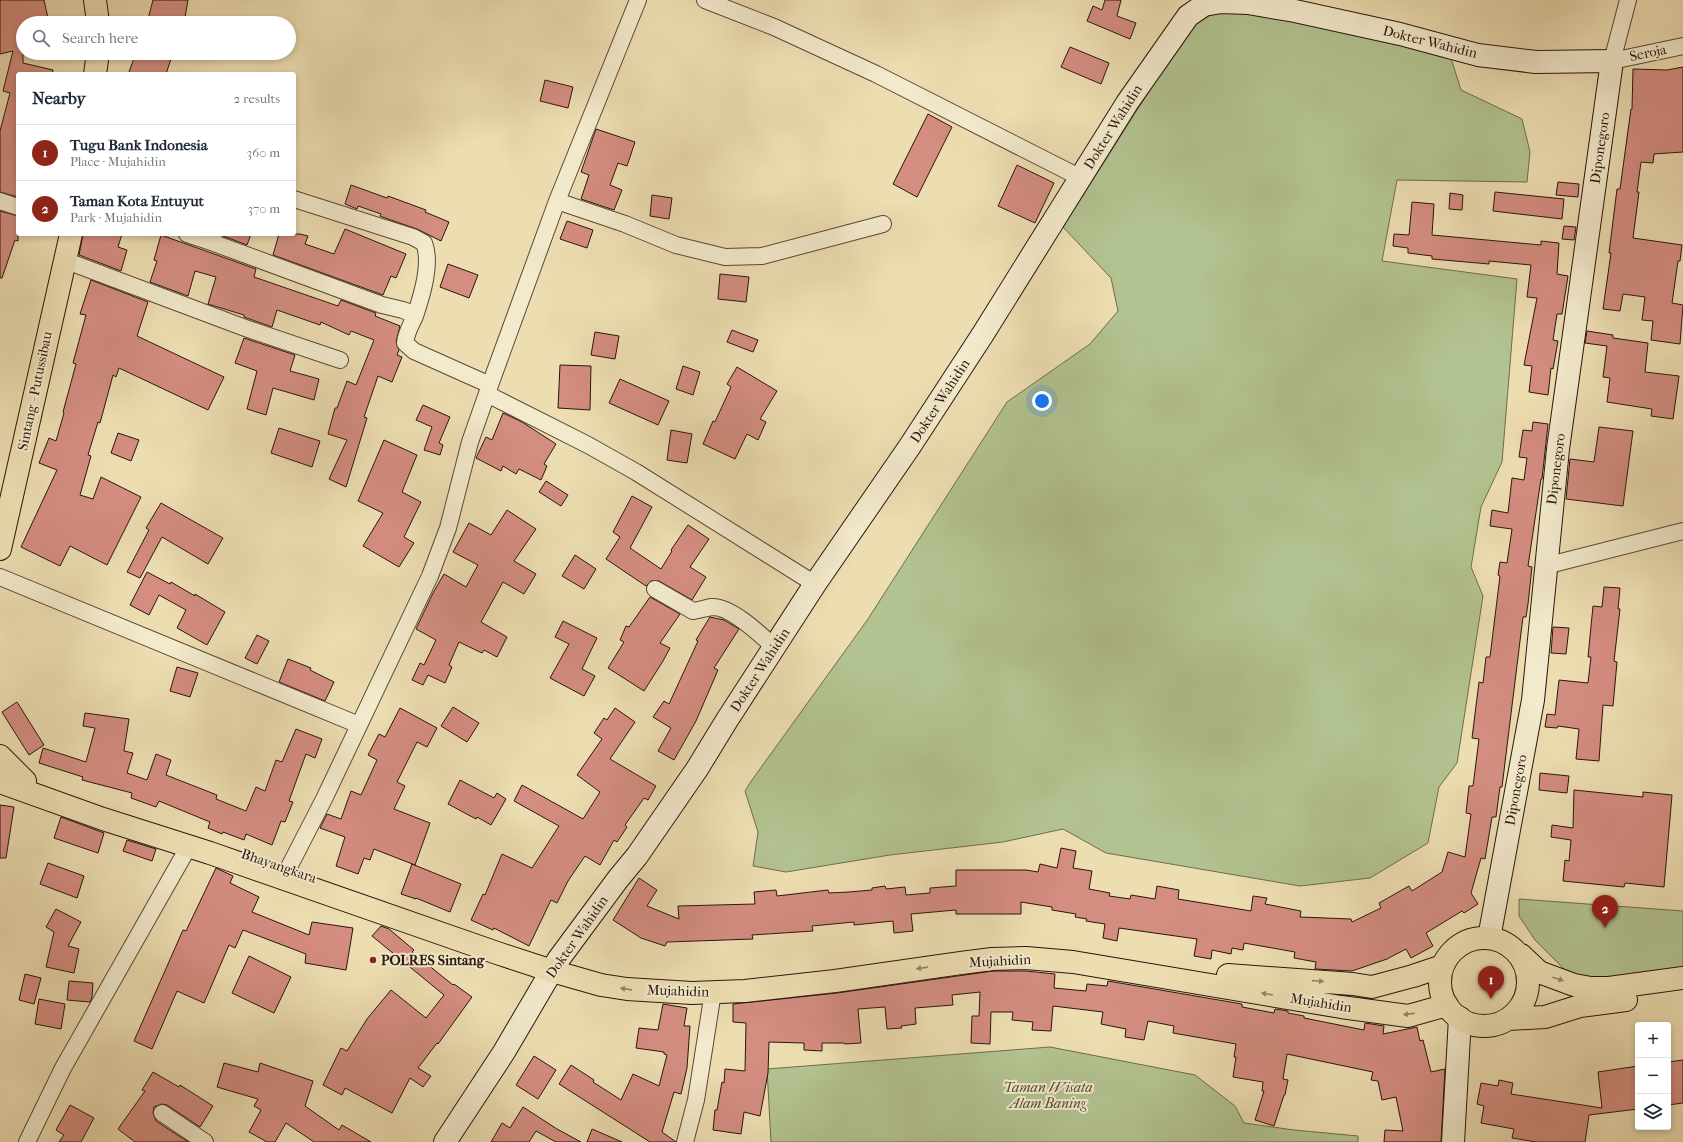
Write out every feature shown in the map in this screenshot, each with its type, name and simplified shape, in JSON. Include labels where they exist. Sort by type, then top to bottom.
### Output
[{"type":"main road","points":[[95,0],[97,16]]},
{"type":"main road","points":[[109,0],[110,16]]},
{"type":"main road","points":[[95,72],[97,60]]},
{"type":"main road","points":[[108,72],[109,60]]},
{"type":"main road","name":"Sintang - Putussibau","points":[[0,499],[54,263],[59,236]]},
{"type":"main road","name":"Sintang - Putussibau","points":[[0,549],[70,236]]},
{"type":"main road","points":[[0,756],[26,781]]},
{"type":"main road","name":"Bhayangkara","points":[[0,768],[26,781],[420,914],[504,944],[555,966]]},
{"type":"main road","name":"Bhayangkara","points":[[0,782],[103,819],[555,966]]},
{"type":"main road","points":[[1683,978],[1609,988],[1574,985],[1539,972],[1511,945],[1489,938],[1475,939],[1462,944],[1451,953],[1443,966],[1441,986],[1443,996],[1453,1012],[1475,1025],[1492,1025],[1508,1019],[1545,1017],[1580,1006],[1683,993]]},
{"type":"main road","name":"Mujahidin","points":[[555,966],[656,979],[733,980],[826,970],[959,948],[1015,945],[1073,949],[1220,974],[1353,984],[1372,987],[1443,966]]},
{"type":"main road","points":[[1508,1019],[1517,1011],[1524,1001],[1527,989],[1528,977],[1524,965],[1516,950]]},
{"type":"main road","name":"Mujahidin","points":[[555,966],[601,985],[627,989],[692,993],[745,991],[827,982],[992,959],[1026,958],[1073,962],[1340,1007],[1408,1016],[1453,1012]]},
{"type":"street","points":[[288,869],[430,576],[448,528],[470,442],[488,390],[558,200],[638,0]]},
{"type":"street","points":[[705,0],[774,27],[876,74],[1081,178]]},
{"type":"street","name":"Diponegoro","points":[[1489,938],[1533,700],[1545,566],[1558,449],[1612,61],[1628,0]]},
{"type":"street","name":"Dokter Wahidin","points":[[445,1142],[504,1052],[555,966],[698,769],[815,584],[910,446],[983,334],[1081,178],[1126,103],[1188,16],[1204,5],[1221,1],[1308,6],[1478,56],[1536,62],[1612,61]]},
{"type":"street","name":"Seroja","points":[[1612,61],[1683,46]]},
{"type":"street","points":[[296,200],[413,237],[424,243],[428,251],[427,271],[415,315],[405,343],[414,351],[636,472],[815,584]]},
{"type":"street","points":[[558,200],[625,224],[676,245],[725,258],[762,256],[883,224]]},
{"type":"street","points":[[0,201],[16,206]]},
{"type":"street","points":[[200,236],[213,238],[382,305],[403,310],[415,315]]},
{"type":"street","points":[[64,260],[248,329],[340,360]]},
{"type":"street","points":[[1545,566],[1683,531]]},
{"type":"street","points":[[0,577],[359,725]]},
{"type":"street","points":[[655,589],[693,611],[713,607],[735,615],[774,647]]},
{"type":"street","points":[[27,1142],[63,1068],[189,846]]},
{"type":"street","points":[[685,1142],[696,1100],[713,992]]},
{"type":"street","points":[[1453,1012],[1453,1142]]},
{"type":"street","points":[[162,1113],[205,1142]]},
{"type":"green space","points":[[1237,5],[1371,34],[1451,58],[1461,90],[1522,119],[1530,152],[1527,182],[1397,180],[1382,261],[1517,279],[1502,462],[1481,507],[1471,567],[1483,596],[1457,763],[1439,787],[1428,843],[1370,878],[1300,886],[1106,853],[1063,829],[1003,842],[890,855],[786,872],[753,866],[758,832],[745,791],[752,780],[868,619],[1007,402],[1090,344],[1118,311],[1111,278],[1063,227],[1193,22]]},
{"type":"green space","points":[[1519,899],[1683,911],[1683,967],[1617,978],[1572,977],[1535,940],[1519,916]]},
{"type":"green space","name":"Taman Wisata Alam Baning","points":[[1050,1047],[1195,1075],[1235,1106],[1244,1123],[1294,1130],[1358,1136],[1358,1142],[771,1142],[767,1069]]},
{"type":"building","points":[[0,0],[44,0],[47,16],[16,16],[16,60],[23,60],[23,63],[53,70],[52,72],[16,72],[16,196],[0,192],[0,131],[10,93],[3,91],[13,51],[0,54]]},
{"type":"building","points":[[153,0],[188,0],[185,16],[149,16]]},
{"type":"building","points":[[1105,0],[1121,0],[1117,16],[1136,23],[1130,39],[1087,21],[1093,6],[1102,10]]},
{"type":"building","points":[[1070,47],[1109,63],[1101,84],[1061,67]]},
{"type":"building","points":[[133,60],[171,60],[167,72],[129,72]]},
{"type":"building","points":[[1683,67],[1683,152],[1654,154],[1653,163],[1641,162],[1633,238],[1682,245],[1680,261],[1678,261],[1672,303],[1683,305],[1680,344],[1651,340],[1653,321],[1642,320],[1645,297],[1623,294],[1620,311],[1603,309],[1611,253],[1609,253],[1617,189],[1620,189],[1632,109],[1633,69],[1667,70]]},
{"type":"building","points":[[545,80],[573,87],[568,108],[540,101]]},
{"type":"building","points":[[928,114],[952,127],[917,197],[893,184]]},
{"type":"building","points":[[596,129],[635,142],[627,166],[618,163],[610,185],[622,190],[614,210],[581,199],[589,175],[581,172]]},
{"type":"building","points":[[1017,165],[1054,183],[1035,223],[998,206]]},
{"type":"building","points":[[1558,182],[1579,184],[1578,197],[1556,195]]},
{"type":"building","points":[[351,185],[387,198],[388,196],[426,210],[425,212],[449,222],[441,241],[417,229],[380,216],[381,214],[358,206],[357,209],[345,204]]},
{"type":"building","points":[[1495,192],[1564,199],[1562,219],[1493,211]]},
{"type":"building","points":[[1450,193],[1463,195],[1462,210],[1449,209]]},
{"type":"building","points":[[652,195],[672,198],[669,219],[650,216]]},
{"type":"building","points":[[1412,202],[1434,204],[1432,235],[1541,245],[1541,241],[1559,243],[1557,274],[1568,276],[1562,314],[1557,314],[1553,340],[1558,341],[1553,369],[1551,368],[1548,395],[1529,392],[1532,366],[1524,365],[1537,298],[1527,297],[1531,265],[1489,261],[1489,264],[1432,259],[1432,256],[1408,253],[1408,248],[1393,246],[1394,234],[1409,235]]},
{"type":"building","points":[[0,211],[16,215],[16,236],[18,236],[18,241],[15,240],[2,278],[0,278]]},
{"type":"building","points":[[567,221],[593,230],[587,248],[560,239]]},
{"type":"building","points":[[1564,226],[1576,227],[1574,240],[1562,239]]},
{"type":"building","points":[[345,229],[406,254],[396,278],[391,276],[383,295],[273,255],[278,236],[296,236],[296,234],[308,236],[305,244],[334,254]]},
{"type":"building","points":[[83,236],[121,236],[118,247],[127,250],[121,271],[79,255]]},
{"type":"building","points":[[161,236],[164,236],[256,269],[254,277],[338,306],[341,300],[376,313],[375,316],[400,326],[396,342],[399,350],[397,355],[402,357],[392,382],[378,376],[364,417],[367,418],[346,487],[329,479],[347,440],[328,434],[335,408],[337,408],[347,381],[356,385],[374,340],[351,331],[349,335],[321,322],[320,325],[277,310],[272,327],[244,317],[244,315],[208,304],[216,277],[195,271],[188,296],[150,282],[157,261],[154,260]]},
{"type":"building","points":[[223,236],[250,236],[247,245]]},
{"type":"building","points":[[448,264],[478,275],[469,298],[440,287]]},
{"type":"building","points":[[720,274],[749,277],[746,302],[718,299]]},
{"type":"building","points":[[91,280],[148,302],[137,336],[224,377],[208,410],[119,368],[116,377],[113,375],[100,423],[98,422],[88,455],[91,456],[80,495],[93,499],[101,477],[141,497],[107,565],[70,546],[60,566],[21,547],[57,470],[39,463],[49,438],[56,441],[64,413],[63,412],[76,364],[73,363],[86,315],[80,314]]},
{"type":"building","points":[[732,330],[758,340],[753,352],[727,342]]},
{"type":"building","points":[[1587,331],[1613,335],[1613,338],[1648,343],[1645,372],[1679,376],[1673,419],[1651,416],[1652,409],[1607,402],[1610,378],[1603,377],[1607,346],[1585,343]]},
{"type":"building","points":[[595,332],[619,336],[615,359],[591,355]]},
{"type":"building","points":[[244,338],[295,355],[290,371],[319,379],[314,400],[273,388],[266,415],[247,409],[257,371],[235,363]]},
{"type":"building","points":[[560,365],[591,366],[590,410],[558,408]]},
{"type":"building","points":[[683,366],[700,372],[693,395],[676,389]]},
{"type":"building","points":[[737,367],[777,391],[760,419],[766,422],[758,440],[747,434],[735,459],[703,444],[731,387],[727,384]]},
{"type":"building","points":[[620,379],[669,401],[658,425],[609,403]]},
{"type":"building","points":[[423,405],[450,417],[439,443],[443,445],[440,455],[424,450],[432,427],[416,420]]},
{"type":"building","points":[[503,413],[522,422],[556,444],[544,464],[547,466],[541,480],[519,469],[516,474],[503,466],[501,471],[476,458],[486,437],[492,440]]},
{"type":"building","points":[[1533,422],[1548,424],[1542,479],[1528,566],[1532,567],[1528,604],[1526,617],[1523,617],[1502,787],[1500,787],[1496,817],[1492,817],[1485,859],[1481,858],[1471,893],[1478,904],[1464,913],[1462,911],[1426,933],[1433,946],[1411,958],[1406,949],[1387,959],[1352,971],[1315,969],[1316,962],[1294,958],[1295,952],[1244,943],[1243,950],[1232,948],[1231,954],[1212,950],[1211,959],[1194,956],[1197,939],[1119,928],[1117,941],[1103,938],[1105,924],[1086,921],[1087,919],[1075,917],[1076,914],[1052,910],[1052,907],[1021,902],[1021,914],[956,914],[956,910],[911,914],[913,931],[894,933],[893,921],[854,925],[854,922],[812,926],[813,931],[752,935],[753,939],[667,942],[665,946],[641,938],[613,920],[639,878],[657,890],[647,906],[679,919],[678,906],[755,904],[754,892],[776,890],[777,896],[828,890],[829,893],[872,890],[872,888],[885,886],[886,889],[905,887],[906,895],[930,893],[930,888],[956,886],[956,870],[1026,870],[1038,872],[1040,864],[1057,868],[1061,848],[1076,851],[1073,868],[1092,871],[1089,889],[1110,893],[1109,896],[1130,899],[1131,895],[1155,899],[1157,886],[1179,890],[1178,899],[1251,911],[1253,896],[1267,898],[1265,904],[1301,911],[1300,917],[1351,919],[1352,922],[1381,908],[1379,903],[1409,886],[1412,891],[1442,872],[1448,852],[1465,857],[1471,814],[1466,813],[1469,786],[1473,786],[1479,739],[1472,738],[1479,682],[1483,683],[1486,657],[1490,657],[1500,576],[1498,575],[1500,562],[1507,563],[1512,529],[1490,526],[1492,510],[1508,513],[1512,478],[1524,480],[1527,458],[1519,457],[1523,430],[1532,431]]},
{"type":"building","points":[[1599,427],[1633,431],[1623,506],[1566,499],[1570,459],[1594,462]]},
{"type":"building","points":[[279,428],[320,441],[312,467],[271,453]]},
{"type":"building","points":[[671,430],[692,434],[687,463],[667,460]]},
{"type":"building","points":[[118,433],[139,440],[131,461],[111,453]]},
{"type":"building","points":[[384,440],[417,455],[402,492],[421,502],[404,537],[414,543],[399,567],[363,546],[383,513],[358,501]]},
{"type":"building","points":[[546,481],[568,495],[561,506],[539,492]]},
{"type":"building","points":[[632,496],[652,507],[630,548],[661,569],[672,551],[671,550],[688,525],[709,539],[690,567],[706,577],[692,600],[659,581],[651,581],[646,586],[606,559],[620,537],[613,532]]},
{"type":"building","points":[[161,503],[223,538],[208,564],[162,537],[140,578],[127,572],[149,530],[146,528]]},
{"type":"building","points":[[507,510],[536,529],[514,561],[536,574],[524,594],[503,582],[481,622],[507,637],[497,657],[484,650],[482,653],[459,642],[449,665],[452,667],[445,683],[428,675],[423,685],[412,680],[420,663],[424,665],[436,640],[416,629],[433,593],[444,574],[466,587],[478,565],[453,552],[469,523],[491,535]]},
{"type":"building","points":[[575,555],[596,569],[584,589],[562,576]]},
{"type":"building","points":[[147,572],[170,584],[171,582],[195,596],[195,594],[225,612],[207,645],[177,628],[186,610],[159,595],[149,615],[130,605]]},
{"type":"building","points":[[1604,587],[1620,588],[1618,609],[1620,609],[1614,661],[1617,662],[1613,706],[1603,705],[1599,761],[1576,759],[1579,729],[1558,726],[1557,728],[1545,727],[1547,714],[1555,715],[1559,680],[1588,683],[1591,657],[1588,657],[1593,606],[1602,607]]},
{"type":"building","points":[[650,597],[680,614],[660,643],[670,648],[644,691],[608,668],[624,642],[620,640],[626,626],[629,627]]},
{"type":"building","points":[[710,617],[724,620],[739,629],[714,668],[718,670],[696,721],[674,760],[658,751],[671,728],[653,717],[664,701],[669,704],[698,641],[696,640]]},
{"type":"building","points":[[563,621],[597,638],[582,669],[595,676],[584,696],[550,678],[569,644],[555,637]]},
{"type":"building","points":[[1553,627],[1569,628],[1566,654],[1551,653]]},
{"type":"building","points":[[257,635],[269,641],[257,664],[245,658]]},
{"type":"building","points":[[288,659],[311,668],[310,670],[334,682],[325,701],[279,682]]},
{"type":"building","points":[[177,667],[198,673],[190,697],[170,691]]},
{"type":"building","points":[[17,702],[44,745],[29,755],[2,712]]},
{"type":"building","points":[[453,707],[479,723],[467,742],[441,726]]},
{"type":"building","points":[[400,708],[437,728],[427,747],[417,742],[397,782],[405,786],[394,809],[430,823],[415,865],[374,849],[370,860],[364,858],[358,874],[336,866],[345,837],[320,828],[327,814],[341,819],[351,791],[361,795],[377,760],[368,755],[379,734],[385,737]]},
{"type":"building","points":[[615,708],[635,722],[610,759],[656,786],[648,800],[644,798],[625,825],[627,827],[617,842],[614,840],[600,865],[585,856],[568,881],[557,903],[551,900],[529,946],[494,928],[493,930],[471,920],[483,894],[485,895],[502,854],[532,868],[559,826],[514,801],[522,785],[583,819],[600,792],[577,775],[602,739],[594,733],[604,718],[607,720]]},
{"type":"building","points":[[85,713],[129,719],[124,751],[133,753],[127,773],[147,780],[156,754],[171,760],[166,775],[217,795],[216,799],[246,811],[256,787],[265,791],[276,760],[282,762],[296,729],[322,739],[315,758],[306,754],[289,801],[293,802],[285,822],[281,821],[272,845],[246,834],[244,840],[223,832],[222,834],[208,828],[210,822],[159,801],[156,807],[131,798],[132,793],[82,780],[83,777],[39,763],[43,748],[86,762],[95,728],[83,726]]},
{"type":"building","points":[[1540,773],[1569,776],[1567,793],[1539,790]]},
{"type":"building","points":[[460,780],[494,798],[497,793],[506,799],[491,825],[448,804]]},
{"type":"building","points":[[1574,790],[1643,797],[1643,792],[1672,795],[1664,887],[1625,883],[1624,887],[1563,881],[1565,860],[1569,861],[1571,840],[1551,837],[1552,825],[1573,828]]},
{"type":"building","points":[[0,805],[14,807],[6,858],[0,858]]},
{"type":"building","points":[[61,817],[104,833],[98,853],[54,838]]},
{"type":"building","points":[[127,840],[156,849],[152,861],[123,851]]},
{"type":"building","points":[[48,863],[84,876],[77,898],[40,884]]},
{"type":"building","points":[[412,864],[461,884],[450,912],[416,898],[401,894]]},
{"type":"building","points":[[216,868],[233,876],[230,883],[259,897],[252,912],[309,935],[312,922],[353,928],[346,970],[305,963],[306,954],[243,930],[235,948],[229,945],[204,1003],[177,991],[152,1049],[134,1041],[183,930],[186,931]]},
{"type":"building","points":[[56,909],[81,922],[68,946],[79,949],[74,973],[46,967],[54,932],[46,927]]},
{"type":"building","points":[[381,926],[389,929],[414,950],[412,952],[453,985],[454,984],[472,997],[438,1044],[437,1043],[418,1068],[431,1076],[423,1087],[410,1078],[392,1113],[345,1088],[342,1095],[323,1085],[341,1048],[347,1051],[367,1019],[391,990],[426,1018],[444,995],[372,936]]},
{"type":"building","points":[[249,956],[291,977],[274,1013],[232,993]]},
{"type":"building","points":[[993,971],[1026,971],[1055,974],[1054,988],[1086,991],[1087,984],[1107,986],[1108,981],[1242,1004],[1242,1007],[1274,1013],[1275,1009],[1288,1011],[1288,1013],[1304,1016],[1304,1018],[1364,1030],[1365,1023],[1384,1026],[1383,1034],[1417,1027],[1420,1041],[1423,1040],[1431,1072],[1445,1069],[1441,1142],[1384,1142],[1385,1130],[1403,1131],[1396,1097],[1382,1100],[1378,1081],[1371,1080],[1373,1072],[1287,1054],[1283,1079],[1288,1080],[1285,1095],[1274,1126],[1255,1120],[1264,1091],[1262,1091],[1263,1082],[1233,1077],[1236,1044],[1173,1033],[1174,1026],[1148,1021],[1144,1040],[1125,1037],[1126,1029],[1101,1024],[1103,1012],[1053,1006],[1051,1031],[1032,1030],[1033,1022],[1012,1020],[1013,1012],[991,1012],[990,1044],[971,1043],[972,1016],[979,1016],[980,992],[952,995],[953,1005],[915,1008],[916,1024],[901,1026],[902,1028],[887,1029],[885,1007],[858,1009],[861,1043],[822,1043],[822,1051],[804,1050],[804,1043],[769,1042],[768,1073],[760,1116],[744,1112],[741,1134],[713,1130],[715,1110],[717,1110],[722,1082],[724,1083],[725,1069],[745,1071],[746,1023],[733,1022],[733,1004],[837,993]]},
{"type":"building","points":[[25,974],[41,978],[34,1004],[19,1000]]},
{"type":"building","points":[[69,981],[93,983],[90,1002],[67,1000]]},
{"type":"building","points":[[39,999],[65,1004],[61,1029],[35,1024]]},
{"type":"building","points":[[663,1004],[687,1008],[684,1026],[690,1026],[687,1068],[681,1094],[674,1092],[662,1132],[676,1142],[650,1142],[559,1084],[571,1065],[594,1080],[593,1082],[621,1100],[633,1074],[659,1086],[667,1055],[664,1054],[664,1052],[636,1048],[639,1028],[658,1030]]},
{"type":"building","points":[[534,1056],[556,1070],[538,1099],[516,1085]]},
{"type":"building","points":[[1683,1060],[1683,1103],[1671,1105],[1671,1062]]},
{"type":"building","points":[[224,1063],[258,1072],[260,1063],[313,1081],[305,1106],[339,1130],[342,1125],[371,1142],[314,1142],[286,1123],[275,1142],[267,1142],[249,1132],[261,1110],[254,1106],[258,1099],[217,1087]]},
{"type":"building","points":[[1635,1066],[1635,1109],[1589,1115],[1585,1142],[1536,1142],[1512,1138],[1514,1129],[1481,1123],[1484,1106],[1477,1104],[1481,1083],[1498,1086],[1499,1080],[1513,1083],[1511,1094],[1602,1108],[1598,1072]]},
{"type":"building","points":[[153,1072],[179,1087],[180,1085],[213,1106],[200,1127],[167,1105],[162,1104],[154,1107],[153,1113],[156,1121],[188,1142],[135,1142],[118,1129],[145,1091],[142,1090]]},
{"type":"building","points":[[70,1105],[94,1118],[81,1142],[59,1142],[64,1135],[56,1130]]},
{"type":"building","points":[[523,1107],[557,1129],[581,1142],[556,1142],[536,1131],[529,1142],[491,1142],[502,1123],[510,1128]]},
{"type":"building","points":[[592,1129],[622,1142],[587,1142]]},
{"type":"place","name":"Taman Kota Entuyut","points":[[1605,928]]},
{"type":"place","name":"POLRES Sintang","points":[[373,960]]},
{"type":"place","name":"Tugu Bank Indonesia","points":[[1491,999]]}]
